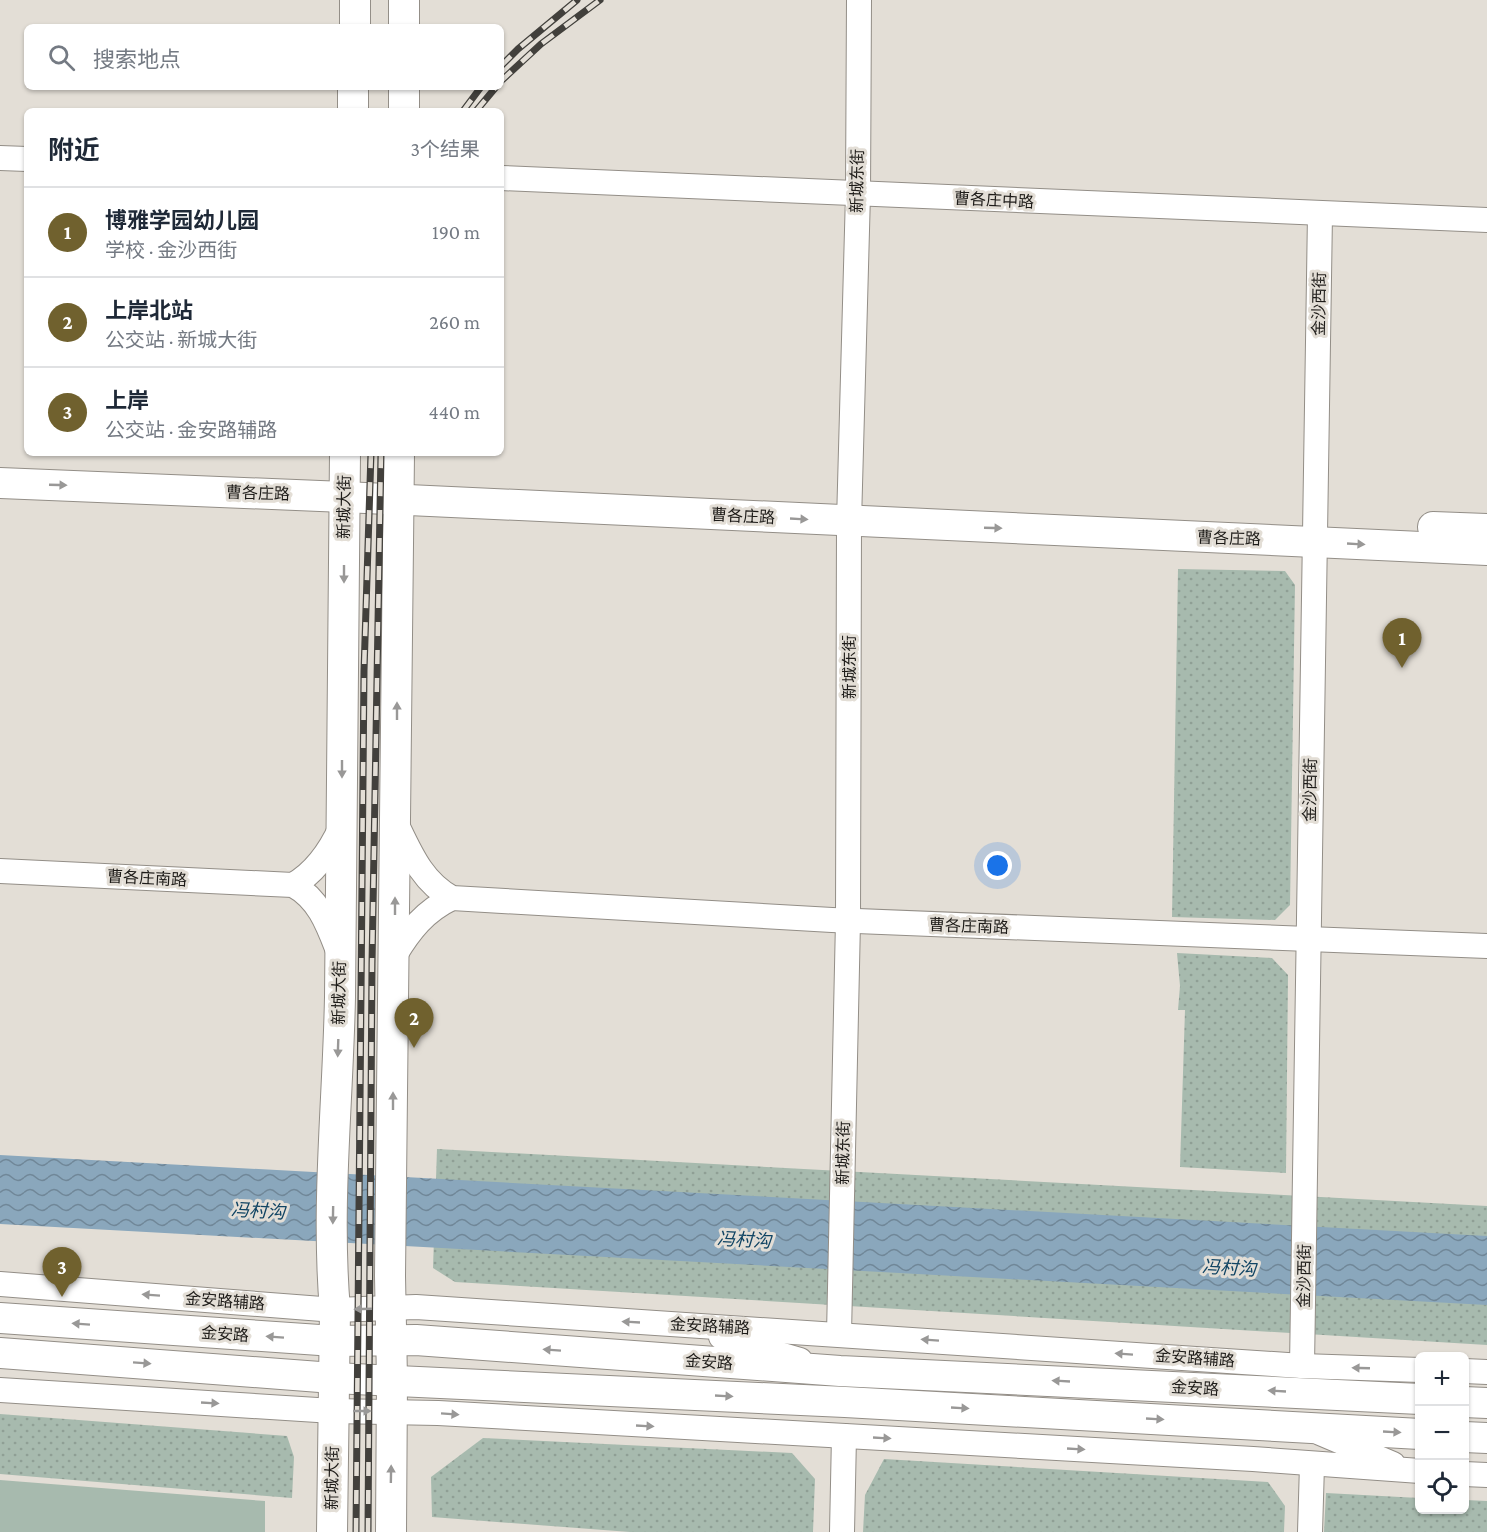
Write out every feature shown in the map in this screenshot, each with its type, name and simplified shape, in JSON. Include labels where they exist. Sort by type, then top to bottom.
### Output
[{"type":"main road","points":[[355,0],[355,24]]},
{"type":"main road","points":[[404,0],[404,24]]},
{"type":"main road","points":[[404,90],[404,108]]},
{"type":"main road","name":"曹各庄路","points":[[0,462],[399,478],[850,512],[1314,532],[1487,529]]},
{"type":"main road","name":"曹各庄路","points":[[0,483],[345,476]]},
{"type":"main road","name":"新城大街","points":[[332,1532],[335,1310],[332,1274],[340,956],[345,476]]},
{"type":"main road","points":[[391,1532],[392,1308],[390,1276],[399,478]]},
{"type":"main road","name":"曹各庄路","points":[[1314,532],[1487,550]]},
{"type":"main road","name":"金安路","points":[[0,1318],[334,1341],[392,1340],[840,1371],[1415,1399]]},
{"type":"main road","name":"金安路","points":[[0,1353],[333,1378],[823,1400],[1415,1434]]},
{"type":"main road","points":[[1469,1402],[1487,1403]]},
{"type":"main road","points":[[1469,1437],[1487,1438]]},
{"type":"street","name":"新城东街","points":[[839,1334],[848,921],[850,512],[858,194],[859,0]]},
{"type":"street","points":[[0,158],[24,159]]},
{"type":"street","name":"曹各庄中路","points":[[504,178],[1487,220]]},
{"type":"street","name":"金沙西街","points":[[1302,1366],[1320,214]]},
{"type":"street","points":[[396,823],[423,874],[440,892],[452,898]]},
{"type":"street","points":[[293,885],[302,880],[324,858],[341,827]]},
{"type":"street","name":"曹各庄南路","points":[[0,871],[293,885]]},
{"type":"street","points":[[293,885],[303,890],[317,905],[329,927],[340,956]]},
{"type":"street","points":[[395,955],[408,934],[422,918],[435,906],[452,898]]},
{"type":"street","name":"曹各庄南路","points":[[452,898],[848,921],[1487,946]]},
{"type":"street","name":"金安路辅路","points":[[0,1284],[335,1310],[416,1306],[1302,1366],[1415,1370]]},
{"type":"street","points":[[676,1324],[840,1371]]},
{"type":"street","points":[[1469,1371],[1487,1372]]},
{"type":"street","points":[[0,1375],[67,1395]]},
{"type":"street","points":[[0,1390],[333,1411],[392,1412],[844,1436],[1414,1471]]},
{"type":"street","points":[[1307,1427],[1414,1471]]},
{"type":"street","points":[[842,1532],[844,1436]]},
{"type":"street","points":[[1310,1532],[1312,1465]]},
{"type":"street","points":[[1469,1474],[1487,1475]]},
{"type":"green space","points":[[1178,569],[1285,571],[1295,585],[1290,905],[1275,920],[1172,917]]},
{"type":"green space","points":[[1177,953],[1272,958],[1288,975],[1286,1173],[1180,1167],[1185,1010],[1178,1010],[1180,986]]},
{"type":"green space","points":[[437,1149],[1487,1206],[1487,1345],[455,1282],[433,1268]]},
{"type":"green space","points":[[0,1414],[287,1436],[294,1457],[292,1498],[0,1474]]},
{"type":"green space","points":[[483,1438],[792,1453],[815,1479],[813,1532],[630,1532],[432,1517],[431,1477]]},
{"type":"green space","points":[[884,1459],[1268,1482],[1285,1506],[1284,1532],[863,1532],[865,1495]]},
{"type":"green space","points":[[0,1480],[265,1501],[265,1532],[0,1532]]},
{"type":"green space","points":[[1326,1493],[1415,1498],[1415,1514],[1469,1514],[1469,1500],[1487,1501],[1487,1532],[1324,1532]]},
{"type":"water","name":"冯村沟","points":[[0,1155],[1487,1236],[1487,1305],[0,1224]]},
{"type":"railway","points":[[504,63],[577,0]]},
{"type":"railway","points":[[504,78],[541,44],[600,0]]},
{"type":"railway","points":[[465,108],[479,90]]},
{"type":"railway","points":[[478,108],[494,90]]},
{"type":"railway","points":[[356,1532],[364,671],[371,456]]},
{"type":"railway","points":[[368,1532],[372,964],[381,456]]},
{"type":"place","name":"博雅学园幼儿园","points":[[1402,668]]},
{"type":"place","name":"上岸北站","points":[[414,1048]]},
{"type":"place","name":"上岸","points":[[62,1297]]}]
